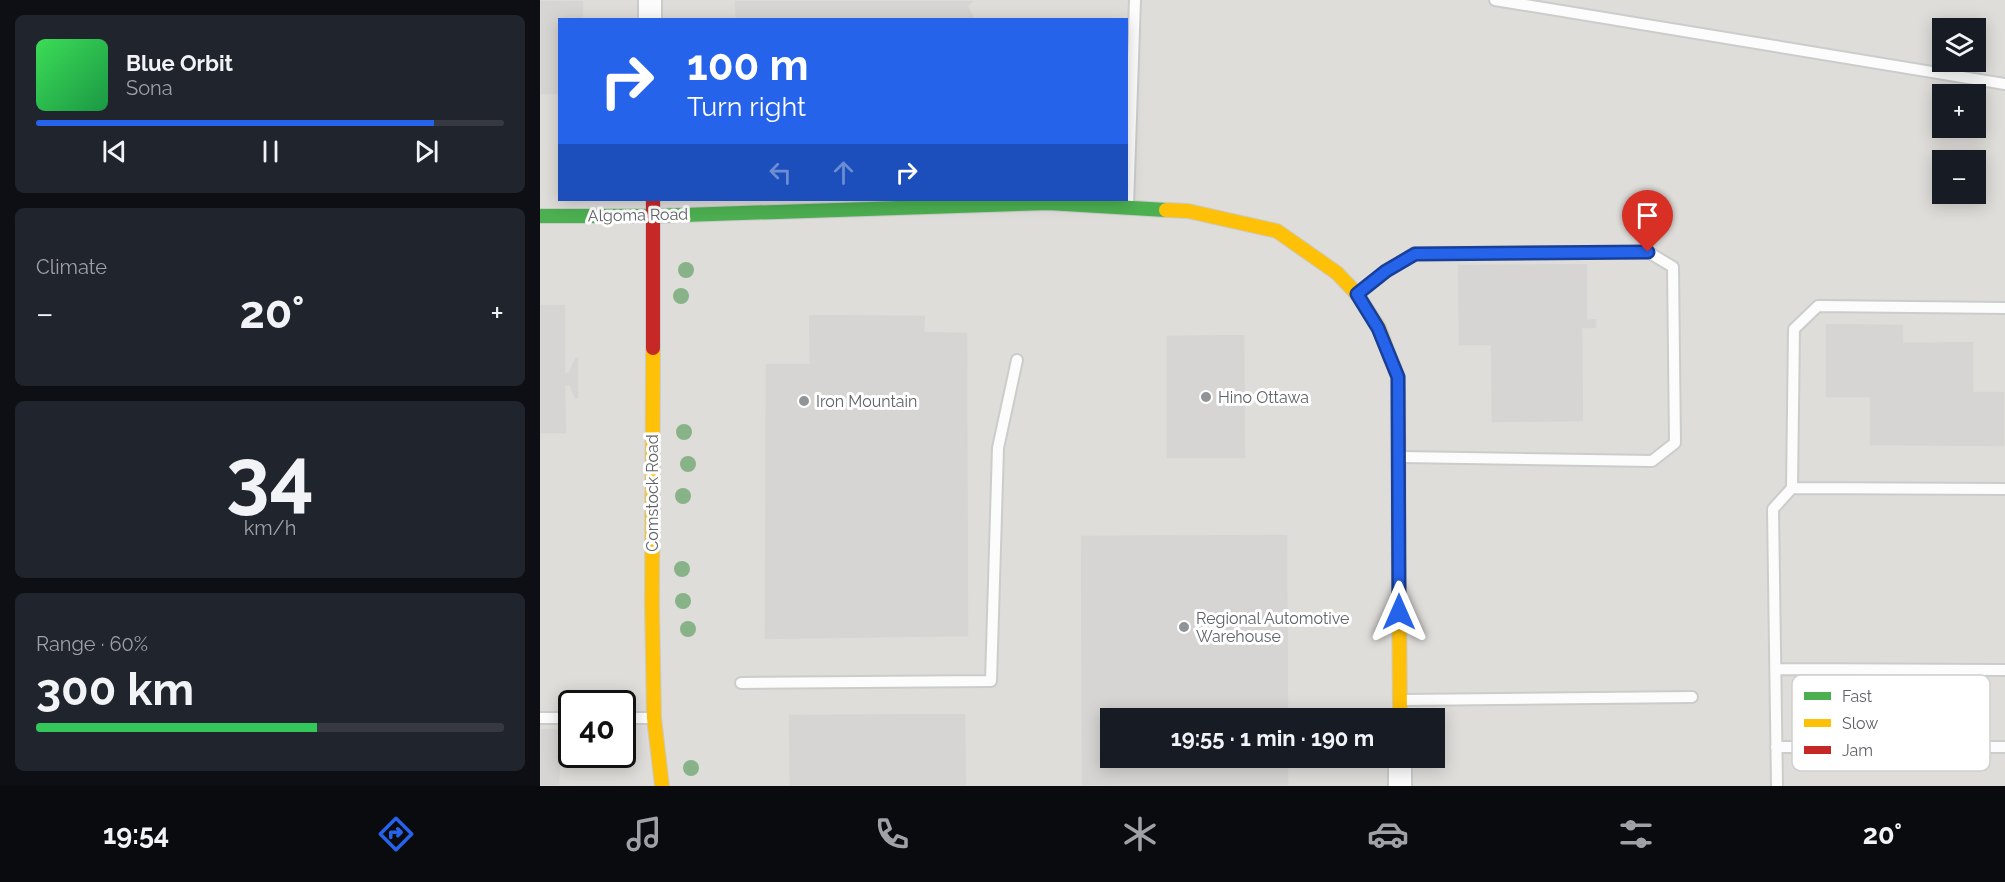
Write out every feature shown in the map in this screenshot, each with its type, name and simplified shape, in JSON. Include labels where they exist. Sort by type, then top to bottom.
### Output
[{"type":"street","points":[[650,0],[650,18]]},
{"type":"street","name":"Comstock Road","points":[[653,201],[652,605],[654,718],[662,786]]},
{"type":"street","name":"Algoma Road","points":[[540,216],[653,216],[1048,203],[1188,211],[1277,231],[1337,273],[1357,294],[1378,328],[1398,377],[1400,708]]},
{"type":"street","points":[[1400,768],[1400,786]]},
{"type":"lane","points":[[1128,208],[1135,0]]},
{"type":"lane","points":[[1495,0],[2005,84]]},
{"type":"lane","points":[[1357,294],[1386,271],[1415,254],[1648,252],[1673,267],[1675,443],[1652,461],[1398,457]]},
{"type":"lane","points":[[1777,786],[1773,509],[1792,488],[1794,329],[1818,306],[2005,308]]},
{"type":"lane","points":[[741,683],[991,681],[998,448],[1017,360]]},
{"type":"lane","points":[[1792,488],[2005,489]]},
{"type":"lane","points":[[1776,669],[2005,670]]},
{"type":"lane","points":[[1400,700],[1692,697]]},
{"type":"lane","points":[[540,718],[558,718]]},
{"type":"lane","points":[[636,718],[654,718]]},
{"type":"lane","points":[[1776,747],[1792,747]]},
{"type":"shaded area","points":[[540,0],[2005,0],[2005,786],[540,786]]},
{"type":"building","points":[[540,0],[584,0],[584,18],[558,18],[558,95],[540,95]]},
{"type":"building","points":[[734,0],[976,0],[969,6],[975,18],[735,18]]},
{"type":"building","points":[[1588,263],[1588,319],[1597,318],[1597,329],[1583,329],[1584,422],[1491,423],[1490,346],[1458,346],[1457,264]]},
{"type":"building","points":[[540,304],[566,304],[566,372],[575,357],[579,357],[579,399],[574,399],[569,386],[566,386],[567,434],[540,434]]},
{"type":"building","points":[[808,314],[926,315],[925,331],[968,332],[969,637],[764,640],[765,363],[809,363]]},
{"type":"building","points":[[1825,323],[1904,324],[1904,342],[1974,341],[1974,391],[2005,391],[2005,447],[1869,446],[1869,398],[1825,398]]},
{"type":"building","name":"Hino Ottawa","points":[[1245,334],[1246,459],[1166,459],[1166,335]]},
{"type":"building","name":"Regional Automotive Warehouse","points":[[1288,534],[1289,708],[1100,708],[1100,768],[1289,768],[1289,786],[1081,786],[1080,535]]},
{"type":"building","points":[[966,713],[967,786],[789,786],[788,714]]},
{"type":"building","points":[[540,728],[558,729],[560,786],[540,786]]},
{"type":"traffic: fast","points":[[540,216],[653,216],[1048,203],[1166,210]]},
{"type":"traffic: slow","points":[[1166,210],[1188,211],[1277,231],[1337,273],[1357,294],[1379,328],[1389,355]]},
{"type":"traffic: slow","points":[[653,348],[654,718],[662,786]]},
{"type":"traffic: slow","points":[[1399,589],[1400,708]]},
{"type":"traffic: jam","points":[[653,201],[653,348]]},
{"type":"traffic: jam","points":[[1389,355],[1398,377],[1399,589]]},
{"type":"place","name":"Hino Ottawa","points":[[1206,397]]},
{"type":"place","name":"Iron Mountain","points":[[804,401]]},
{"type":"place","name":"Regional Automotive Warehouse","points":[[1184,627]]},
{"type":"route","points":[[1399,612],[1398,377],[1378,328],[1357,294],[1386,271],[1415,254],[1648,252]]}]
